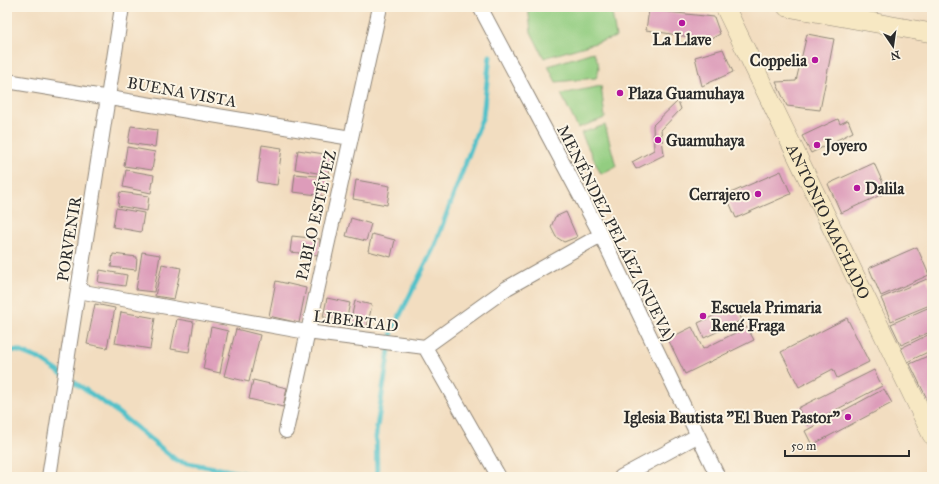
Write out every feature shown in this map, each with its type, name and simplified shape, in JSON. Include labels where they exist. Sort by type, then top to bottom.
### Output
[{"type":"main road","name":"ANTONIO MACHADO","points":[[725,7],[932,436]]},
{"type":"main road","points":[[787,7],[932,33]]},
{"type":"street","name":"PORVENIR","points":[[49,477],[122,7]]},
{"type":"street","name":"PABLO ESTÉVEZ","points":[[286,431],[380,7]]},
{"type":"street","name":"MENÉNDEZ PELÁEZ (NUEVA)","points":[[480,7],[602,235],[697,436],[718,477]]},
{"type":"street","name":"BUENA VISTA","points":[[7,81],[351,138]]},
{"type":"street","points":[[499,477],[425,347],[507,288],[602,235]]},
{"type":"street","name":"LIBERTAD","points":[[78,291],[307,332],[425,347]]},
{"type":"street","points":[[621,477],[697,436]]},
{"type":"green space","points":[[528,7],[611,7],[616,37],[544,58],[531,32]]},
{"type":"green space","points":[[593,52],[599,65],[596,78],[556,82],[548,66]]},
{"type":"green space","points":[[601,86],[605,118],[578,128],[561,94]]},
{"type":"green space","points":[[605,125],[616,166],[601,174],[581,133]]},
{"type":"building","name":"La Llave","points":[[649,10],[714,17],[720,34],[709,40],[646,30]]},
{"type":"building","name":"Coppelia","points":[[807,34],[834,39],[820,110],[787,106],[776,82],[796,81]]},
{"type":"building","points":[[723,49],[733,72],[702,86],[695,57]]},
{"type":"building","name":"Guamuhaya","points":[[678,101],[681,109],[661,130],[664,155],[636,169],[632,162],[654,150],[653,125]]},
{"type":"building","name":"Joyero","points":[[838,119],[840,124],[848,120],[853,132],[811,153],[802,136]]},
{"type":"building","points":[[131,126],[157,130],[155,147],[128,143]]},
{"type":"building","points":[[262,145],[282,148],[277,185],[257,182]]},
{"type":"building","points":[[127,147],[155,152],[152,170],[124,166]]},
{"type":"building","points":[[298,150],[331,155],[328,175],[295,169]]},
{"type":"building","name":"Dalila","points":[[874,163],[887,192],[841,213],[828,184]]},
{"type":"building","points":[[126,170],[154,175],[151,193],[123,187]]},
{"type":"building","name":"Cerrajero","points":[[781,171],[791,194],[736,218],[726,195]]},
{"type":"building","points":[[295,174],[328,177],[326,196],[293,192]]},
{"type":"building","points":[[356,180],[390,186],[387,205],[353,199]]},
{"type":"building","points":[[120,192],[149,196],[147,211],[118,206]]},
{"type":"building","points":[[116,208],[144,213],[141,232],[113,227]]},
{"type":"building","points":[[566,212],[577,237],[564,242],[556,237],[551,227],[555,217]]},
{"type":"building","points":[[351,218],[371,224],[366,241],[346,236]]},
{"type":"building","points":[[372,234],[395,240],[391,257],[368,251]]},
{"type":"building","points":[[292,236],[320,239],[319,255],[290,252]]},
{"type":"building","points":[[917,247],[929,275],[881,296],[869,268]]},
{"type":"building","points":[[142,252],[160,255],[154,292],[136,290]]},
{"type":"building","points":[[113,254],[137,257],[136,270],[111,267]]},
{"type":"building","points":[[162,264],[181,268],[174,299],[155,296]]},
{"type":"building","points":[[100,270],[127,275],[125,286],[98,282]]},
{"type":"building","points":[[927,279],[932,292],[932,304],[891,321],[881,298]]},
{"type":"building","points":[[276,281],[306,288],[299,323],[269,316]]},
{"type":"building","points":[[327,298],[350,303],[346,321],[323,317]]},
{"type":"building","points":[[355,301],[372,305],[367,327],[350,323]]},
{"type":"building","points":[[95,304],[115,308],[107,348],[87,344]]},
{"type":"building","points":[[735,306],[742,320],[704,338],[698,323]]},
{"type":"building","points":[[932,306],[932,331],[901,345],[891,324]]},
{"type":"building","points":[[121,312],[155,318],[150,349],[115,343]]},
{"type":"building","points":[[847,318],[869,362],[837,378],[833,369],[799,387],[781,352]]},
{"type":"building","points":[[177,319],[194,322],[189,352],[171,349]]},
{"type":"building","points":[[211,327],[228,331],[220,373],[203,369]]},
{"type":"building","points":[[692,327],[703,349],[747,327],[754,340],[685,374],[668,339]]},
{"type":"building","points":[[236,329],[260,335],[249,382],[224,376]]},
{"type":"building","points":[[932,333],[932,350],[907,362],[901,348]]},
{"type":"building","points":[[932,354],[932,409],[910,364]]},
{"type":"building","points":[[874,370],[882,386],[807,425],[798,408]]},
{"type":"building","points":[[253,380],[287,388],[283,407],[249,399]]},
{"type":"building","name":"Iglesia Bautista \"El Buen Pastor\"","points":[[884,389],[892,403],[812,445],[805,431]]},
{"type":"waterway","points":[[377,477],[376,433],[392,331],[435,245],[483,116],[490,56]]},
{"type":"waterway","points":[[7,350],[19,351],[40,359],[112,408],[177,461],[263,477]]},
{"type":"place","name":"La Llave","points":[[682,23]]},
{"type":"place","name":"Coppelia","points":[[815,60]]},
{"type":"place","name":"Plaza Guamuhaya","points":[[620,93]]},
{"type":"place","name":"Guamuhaya","points":[[658,140]]},
{"type":"place","name":"Joyero","points":[[817,145]]},
{"type":"place","name":"Dalila","points":[[857,188]]},
{"type":"place","name":"Cerrajero","points":[[758,194]]},
{"type":"place","name":"Escuela Primaria René Fraga","points":[[703,316]]},
{"type":"place","name":"Iglesia Bautista \"El Buen Pastor\"","points":[[848,417]]}]
